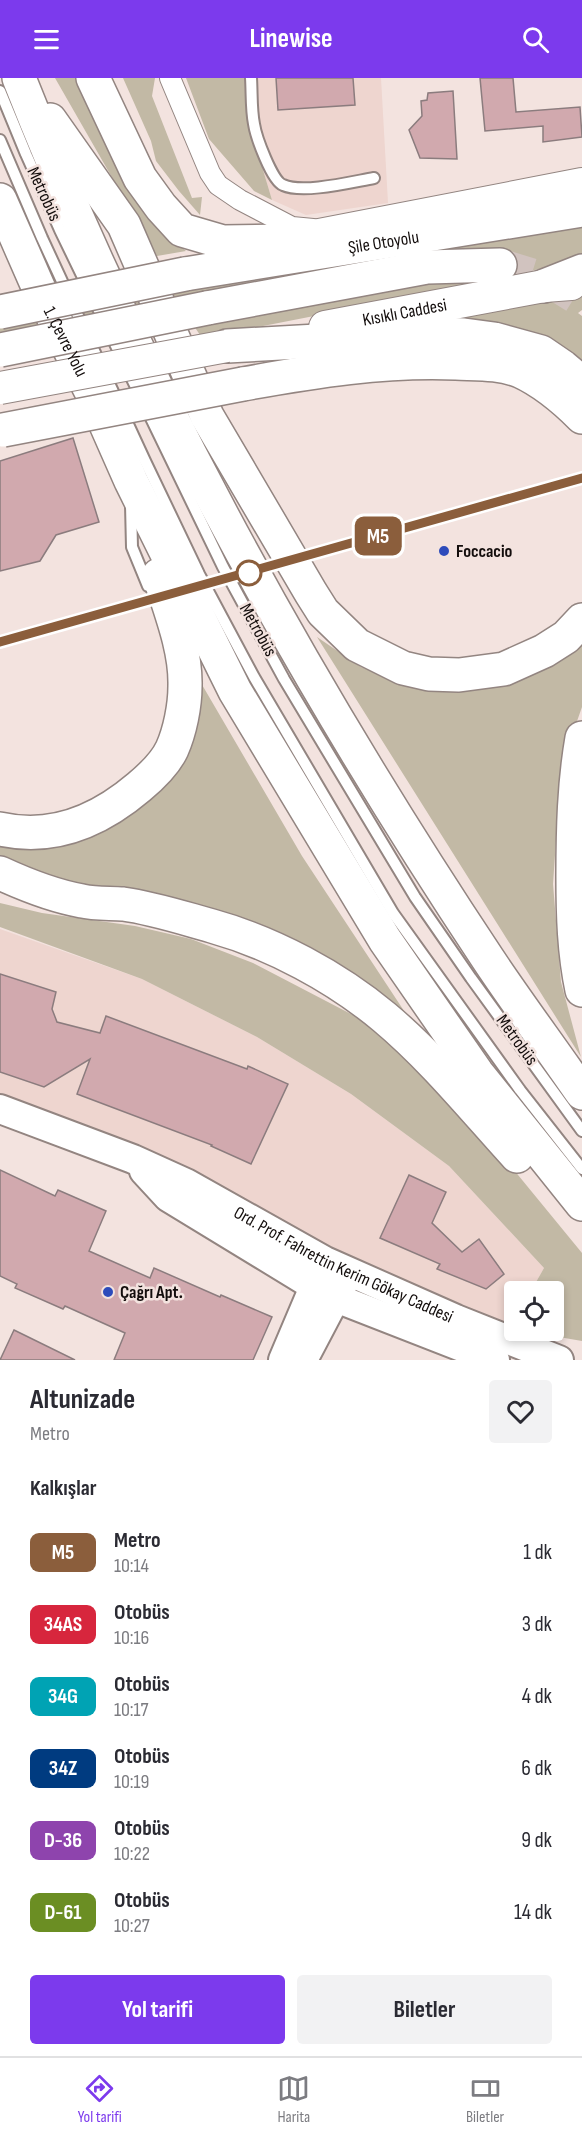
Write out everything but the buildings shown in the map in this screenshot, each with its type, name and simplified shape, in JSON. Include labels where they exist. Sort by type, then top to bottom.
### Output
[{"type":"highway","points":[[19,78],[124,225],[207,416],[322,612],[338,629],[357,645],[403,668],[429,675],[459,675],[504,669],[544,651],[566,637],[582,620]]},
{"type":"highway","points":[[19,78],[75,214],[156,386],[273,611],[364,764],[488,960],[582,1093]]},
{"type":"highway","points":[[101,80],[140,178],[161,207],[182,230],[223,242],[287,241]]},
{"type":"highway","name":"1. Çevre Yolu","points":[[0,200],[39,289],[93,395],[131,481]]},
{"type":"highway","name":"Şile Otoyolu","points":[[0,312],[185,274],[582,210]]},
{"type":"highway","points":[[0,350],[427,267],[500,265]]},
{"type":"highway","points":[[544,286],[582,271]]},
{"type":"highway","points":[[227,346],[317,341],[396,332],[464,335],[494,339],[541,352],[582,383]]},
{"type":"highway","points":[[2,431],[243,384],[345,367],[425,362],[490,364],[519,371],[562,397],[582,417]]},
{"type":"highway","points":[[0,829],[14,832],[45,831],[85,823],[120,804],[153,775],[171,749],[181,717],[185,688],[184,670],[174,621],[131,481]]},
{"type":"highway","points":[[131,481],[235,691],[385,940],[477,1073],[582,1204]]},
{"type":"highway","points":[[582,738],[573,828],[573,925],[577,969],[582,990]]},
{"type":"highway","points":[[573,828],[582,792]]},
{"type":"highway","points":[[0,873],[40,889],[83,902]]},
{"type":"highway","points":[[0,888],[83,902],[124,904],[215,927],[263,944],[312,969],[347,990],[383,1016],[409,1039],[582,1228]]},
{"type":"main road","points":[[185,274],[221,259],[287,241],[345,232],[582,184]]},
{"type":"main road","name":"Kısıklı Caddesi","points":[[0,388],[544,286],[582,284]]},
{"type":"street","points":[[170,78],[210,173],[218,184],[240,201],[292,227],[345,232]]},
{"type":"street","name":"Ord. Prof. Fahrettin Kerim Gökay Caddesi","points":[[0,1109],[133,1159],[186,1183],[331,1279],[495,1360]]},
{"type":"street","points":[[283,1360],[331,1279]]},
{"type":"street","points":[[303,1360],[331,1279]]},
{"type":"street","name":"Ord. Prof. Fahrettin Kerim Gökay Caddesi","points":[[331,1279],[456,1319],[560,1360]]},
{"type":"lane","points":[[251,78],[254,125],[273,177],[279,184],[298,188],[323,187],[374,178]]},
{"type":"lane","name":"Metrobüs","points":[[0,91],[26,154],[81,272],[223,567],[284,679],[415,897],[582,1131]]},
{"type":"lane","points":[[132,135],[137,145],[140,178]]},
{"type":"lane","name":"Metrobüs","points":[[0,140],[42,238],[145,461],[199,574],[254,677],[393,913],[520,1090],[582,1169]]},
{"type":"lane","points":[[0,818],[54,821],[82,814],[110,801],[136,780],[157,756],[165,737],[174,706],[175,673],[166,621],[154,602],[132,547],[131,481]]},
{"type":"shaded area","points":[[55,78],[82,78],[154,223],[186,251],[157,256]]},
{"type":"shaded area","points":[[123,78],[155,78],[152,96],[192,198],[202,197],[200,215],[156,161],[151,141]]},
{"type":"shaded area","points":[[186,78],[246,78],[249,123],[272,200],[254,191],[209,139]]},
{"type":"shaded area","points":[[246,78],[381,78],[388,203],[306,215],[272,200],[249,123]]},
{"type":"shaded area","points":[[582,223],[582,258],[493,281],[202,338],[194,326],[501,254],[0,339],[0,323],[198,283]]},
{"type":"shaded area","points":[[582,295],[582,310],[578,313],[582,316],[582,363],[432,320]]},
{"type":"shaded area","points":[[317,637],[361,667],[396,681],[582,642],[582,707],[570,741],[559,797],[553,884],[561,982],[581,1057]]},
{"type":"shaded area","points":[[194,671],[302,856],[412,1023],[104,888],[43,878],[0,862],[0,836],[145,800]]},
{"type":"shaded area","points":[[0,903],[42,913],[135,926],[191,939],[253,963],[374,1026],[496,1148],[582,1253],[582,1341],[564,1338],[564,1281],[537,1281],[544,1268],[449,1166],[351,1094],[257,1037],[142,979],[0,927]]},
{"type":"shaded area","points":[[0,929],[142,979],[257,1037],[351,1094],[449,1166],[544,1268],[537,1281],[504,1281],[504,1326],[219,1217],[0,1100]]},
{"type":"tunnel","points":[[500,265],[548,280],[582,301]]},
{"type":"metro line","name":"M5","points":[[0,642],[582,478]]},
{"type":"place","name":"Foccacio","points":[[444,551]]},
{"type":"place","name":"Çağrı Apt.","points":[[108,1292]]}]
